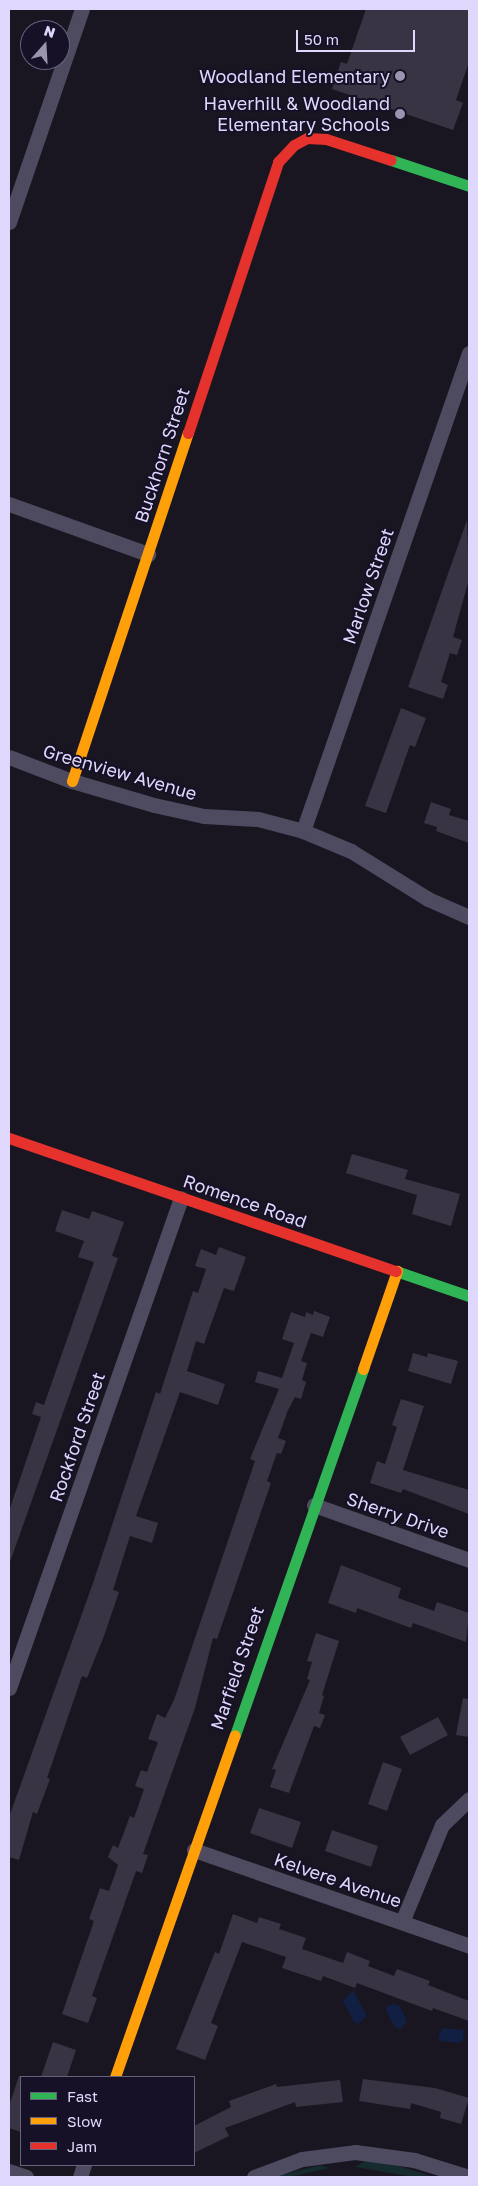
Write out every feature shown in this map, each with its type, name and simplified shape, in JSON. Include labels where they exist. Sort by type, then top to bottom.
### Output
[{"type":"street","points":[[9,222],[82,9]]},
{"type":"street","name":"Buckhorn Street","points":[[72,781],[278,162],[294,145],[307,138],[326,139],[469,186]]},
{"type":"street","name":"Marlow Street","points":[[303,831],[469,353]]},
{"type":"street","points":[[9,504],[148,554]]},
{"type":"street","name":"Greenview Avenue","points":[[9,757],[72,781],[204,816],[258,819],[303,831],[351,851],[428,899],[469,917]]},
{"type":"street","name":"Romence Road","points":[[9,1138],[469,1296]]},
{"type":"street","name":"Rockford Street","points":[[9,1688],[181,1198]]},
{"type":"street","name":"Marfield Street","points":[[114,2076],[398,1271]]},
{"type":"street","name":"Sherry Drive","points":[[314,1506],[469,1560]]},
{"type":"street","points":[[402,1922],[442,1825],[469,1799]]},
{"type":"street","name":"Kelvere Avenue","points":[[194,1850],[469,1946]]},
{"type":"street","points":[[254,2177],[302,2159],[355,2152],[414,2160],[469,2177]]},
{"type":"street","points":[[9,2171],[26,2177]]},
{"type":"green space","points":[[365,2161],[396,2165],[434,2177],[414,2177],[355,2167]]},
{"type":"green space","points":[[320,2165],[329,2168],[290,2177],[274,2177]]},
{"type":"water","points":[[353,1990],[367,2016],[358,2024],[354,2022],[343,2001]]},
{"type":"water","points":[[394,2004],[400,2006],[407,2022],[400,2029],[395,2027],[386,2011],[387,2006]]},
{"type":"water","points":[[442,2028],[464,2030],[463,2040],[459,2043],[441,2041],[438,2038]]},
{"type":"building","name":"Woodland Elementary","points":[[366,9],[469,9],[469,62],[456,100],[463,103],[453,130],[332,89],[341,62],[347,64]]},
{"type":"building","points":[[467,520],[469,579],[453,637],[462,640],[457,655],[450,653],[441,682],[448,685],[443,699],[408,687]]},
{"type":"building","points":[[401,708],[426,718],[415,747],[410,745],[386,813],[365,806]]},
{"type":"building","points":[[431,802],[451,809],[449,815],[469,821],[469,843],[436,831],[437,827],[424,823]]},
{"type":"building","points":[[352,1154],[408,1170],[405,1179],[460,1194],[451,1226],[412,1214],[417,1195],[346,1173]]},
{"type":"building","points":[[62,1210],[89,1219],[92,1211],[124,1222],[112,1256],[118,1258],[10,1562],[9,1511],[41,1417],[32,1414],[36,1402],[44,1405],[94,1262],[78,1257],[84,1241],[55,1231]]},
{"type":"building","points":[[219,1247],[246,1257],[234,1291],[224,1288],[204,1344],[196,1341],[187,1371],[225,1384],[218,1405],[180,1392],[136,1516],[158,1523],[152,1543],[130,1536],[113,1590],[119,1592],[87,1678],[82,1676],[47,1778],[50,1779],[37,1814],[33,1812],[19,1860],[9,1857],[9,1817],[93,1583],[156,1392],[160,1394],[193,1291],[198,1293],[206,1269],[195,1266],[201,1249],[216,1255]]},
{"type":"building","points":[[314,1311],[330,1317],[323,1337],[311,1333],[301,1361],[307,1363],[302,1380],[306,1382],[301,1399],[295,1397],[278,1438],[286,1441],[281,1454],[277,1453],[267,1481],[271,1483],[217,1639],[213,1638],[195,1708],[143,1854],[148,1855],[142,1873],[136,1871],[92,1996],[97,1998],[88,2023],[62,2014],[94,1921],[89,1919],[100,1888],[109,1891],[118,1865],[108,1857],[113,1845],[118,1848],[130,1816],[134,1818],[144,1789],[135,1786],[141,1770],[147,1772],[158,1742],[148,1739],[157,1714],[165,1718],[174,1700],[255,1461],[250,1459],[279,1389],[255,1382],[258,1371],[282,1378],[294,1343],[282,1339],[291,1312],[305,1317],[306,1312],[313,1315]]},
{"type":"building","points":[[413,1353],[427,1357],[428,1353],[458,1361],[451,1384],[408,1371]]},
{"type":"building","points":[[401,1399],[424,1406],[403,1470],[469,1490],[469,1514],[403,1489],[401,1493],[370,1483],[377,1461],[385,1464],[397,1427],[392,1425]]},
{"type":"building","points":[[341,1565],[401,1588],[398,1598],[434,1611],[437,1602],[469,1613],[466,1642],[413,1623],[411,1628],[357,1608],[356,1613],[328,1603]]},
{"type":"building","points":[[316,1633],[339,1641],[322,1695],[324,1696],[319,1713],[325,1715],[320,1728],[314,1726],[289,1793],[270,1787],[276,1770],[272,1769],[310,1680],[307,1679],[312,1662],[307,1661]]},
{"type":"building","points":[[463,1698],[469,1699],[469,1737],[456,1735]]},
{"type":"building","points":[[438,1717],[448,1735],[410,1755],[400,1737]]},
{"type":"building","points":[[383,1762],[402,1769],[387,1811],[368,1804]]},
{"type":"building","points":[[259,1808],[301,1822],[292,1848],[250,1833]]},
{"type":"building","points":[[332,1830],[378,1846],[371,1867],[325,1851]]},
{"type":"building","points":[[233,1914],[257,1923],[259,1917],[281,1924],[279,1929],[306,1938],[302,1949],[343,1963],[347,1952],[370,1961],[368,1966],[394,1976],[397,1969],[430,1981],[428,1985],[469,2001],[469,2021],[433,2008],[432,2011],[357,1983],[355,1988],[323,1976],[321,1981],[282,1968],[286,1957],[242,1942],[211,2023],[218,2026],[205,2060],[176,2049],[215,1952],[219,1954]]},
{"type":"building","points":[[53,2042],[76,2050],[67,2076],[41,2076]]},
{"type":"building","points":[[20,2076],[20,2132],[9,2128],[9,2106]]},
{"type":"building","points":[[363,2079],[435,2088],[469,2098],[461,2124],[440,2118],[441,2112],[411,2103],[410,2109],[359,2101]]},
{"type":"building","points":[[340,2080],[343,2102],[296,2107],[295,2102],[225,2128],[229,2136],[195,2153],[195,2125],[231,2107],[229,2101],[276,2084],[277,2087]]},
{"type":"traffic: fast","points":[[391,160],[469,186]]},
{"type":"traffic: fast","points":[[396,1271],[469,1296]]},
{"type":"traffic: fast","points":[[235,1735],[363,1369]]},
{"type":"traffic: slow","points":[[72,781],[188,433]]},
{"type":"traffic: slow","points":[[363,1369],[397,1271]]},
{"type":"traffic: slow","points":[[115,2076],[235,1735]]},
{"type":"traffic: jam","points":[[188,433],[278,162],[294,145],[307,138],[326,139],[391,160]]},
{"type":"traffic: jam","points":[[9,1138],[396,1271]]},
{"type":"place","name":"Woodland Elementary","points":[[400,76]]},
{"type":"place","name":"Haverhill & Woodland Elementary Schools","points":[[400,114]]}]
